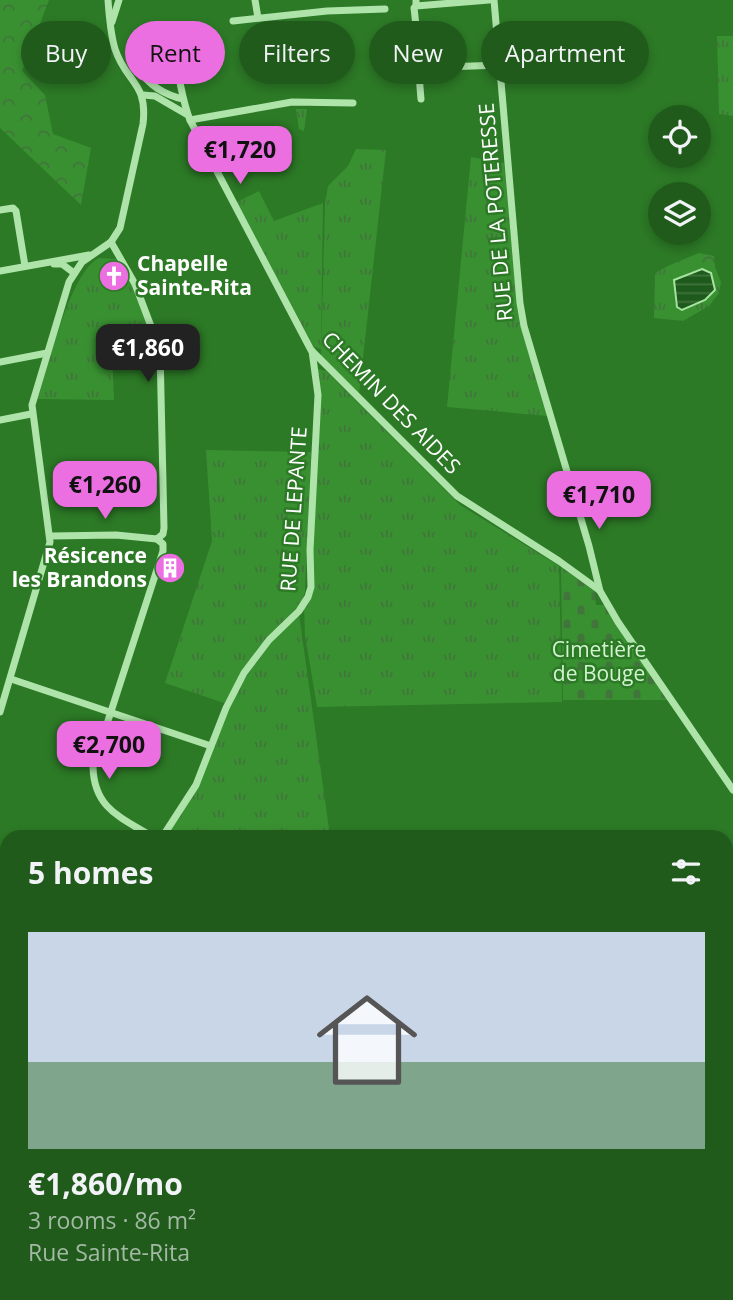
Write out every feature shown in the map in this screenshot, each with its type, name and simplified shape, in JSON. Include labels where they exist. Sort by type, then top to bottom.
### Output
[{"type":"street","points":[[0,712],[48,554],[51,536],[31,414],[32,405],[74,273],[82,262],[111,242],[120,228],[143,124],[143,95],[123,67],[115,49],[108,0]]},
{"type":"street","points":[[112,23],[119,0]]},
{"type":"street","points":[[255,0],[258,18]]},
{"type":"street","points":[[326,0],[327,11]]},
{"type":"street","points":[[416,21],[416,3],[492,0]]},
{"type":"street","name":"RUE DE LA POTERESSE","points":[[492,0],[495,21]]},
{"type":"street","points":[[233,20],[327,11],[385,9]]},
{"type":"street","name":"CHEMIN DES AIDES","points":[[183,99],[161,91],[145,79],[139,69],[143,65],[176,54],[189,118],[312,350],[457,496],[600,590]]},
{"type":"street","points":[[420,84],[421,99]]},
{"type":"street","name":"RUE DE LA POTERESSE","points":[[502,84],[524,326],[600,590],[618,622],[733,789]]},
{"type":"street","points":[[143,95],[155,96],[189,118],[292,102],[353,103]]},
{"type":"street","points":[[0,209],[13,208],[16,211],[29,266]]},
{"type":"street","points":[[111,242],[135,284],[160,350],[164,528],[163,534],[157,539]]},
{"type":"street","points":[[0,271],[93,254]]},
{"type":"street","points":[[29,266],[56,263],[74,273]]},
{"type":"street","name":"RUE DE LEPANTE","points":[[167,830],[196,785],[226,708],[244,673],[269,640],[304,606],[311,587],[310,550],[318,395],[312,350]]},
{"type":"street","points":[[0,362],[47,352]]},
{"type":"street","points":[[0,420],[31,414]]},
{"type":"street","points":[[51,536],[116,535],[157,539],[163,544],[163,551],[93,766],[99,797],[106,808],[141,830]]},
{"type":"street","points":[[11,679],[211,746]]},
{"type":"green space","points":[[0,0],[49,0],[41,21],[21,21],[21,84],[34,84],[45,95],[53,134],[91,148],[81,205],[0,128]]},
{"type":"green space","points":[[717,36],[733,36],[733,116],[719,114]]},
{"type":"green space","points":[[296,109],[307,109],[304,131],[299,129]]},
{"type":"green space","points":[[356,149],[386,150],[359,394],[321,356],[325,203],[328,186],[348,166]]},
{"type":"green space","points":[[471,157],[504,163],[518,312],[548,416],[447,407]]},
{"type":"green space","points":[[259,191],[274,221],[323,203],[321,349],[314,347],[237,202]]},
{"type":"green space","points":[[699,253],[714,256],[715,267],[674,280],[670,265]]},
{"type":"green space","points":[[99,258],[116,259],[132,286],[151,335],[112,350],[114,400],[38,399],[70,300],[88,267]]},
{"type":"green space","points":[[670,265],[675,304],[711,273],[707,271],[715,267],[721,282],[719,293],[709,306],[683,321],[654,318],[655,273]]},
{"type":"green space","points":[[318,369],[326,371],[460,505],[559,566],[562,702],[317,707],[305,635],[304,608],[311,593]]},
{"type":"green space","points":[[206,450],[311,452],[305,592],[301,603],[257,649],[224,703],[165,683],[212,541]]},
{"type":"green space","name":"Cimetière de Bouge","points":[[561,567],[595,592],[596,605],[605,605],[669,700],[563,700]]},
{"type":"green space","points":[[299,614],[329,830],[169,830],[198,785],[227,712],[244,680],[277,634]]},
{"type":"shaded area","points":[[702,269],[711,273],[715,290],[705,300],[682,310],[677,307],[674,280]]},
{"type":"place","name":"Chapelle Sainte-Rita","points":[[114,276]]},
{"type":"place","name":"Résicence les Brandons","points":[[170,568]]}]
